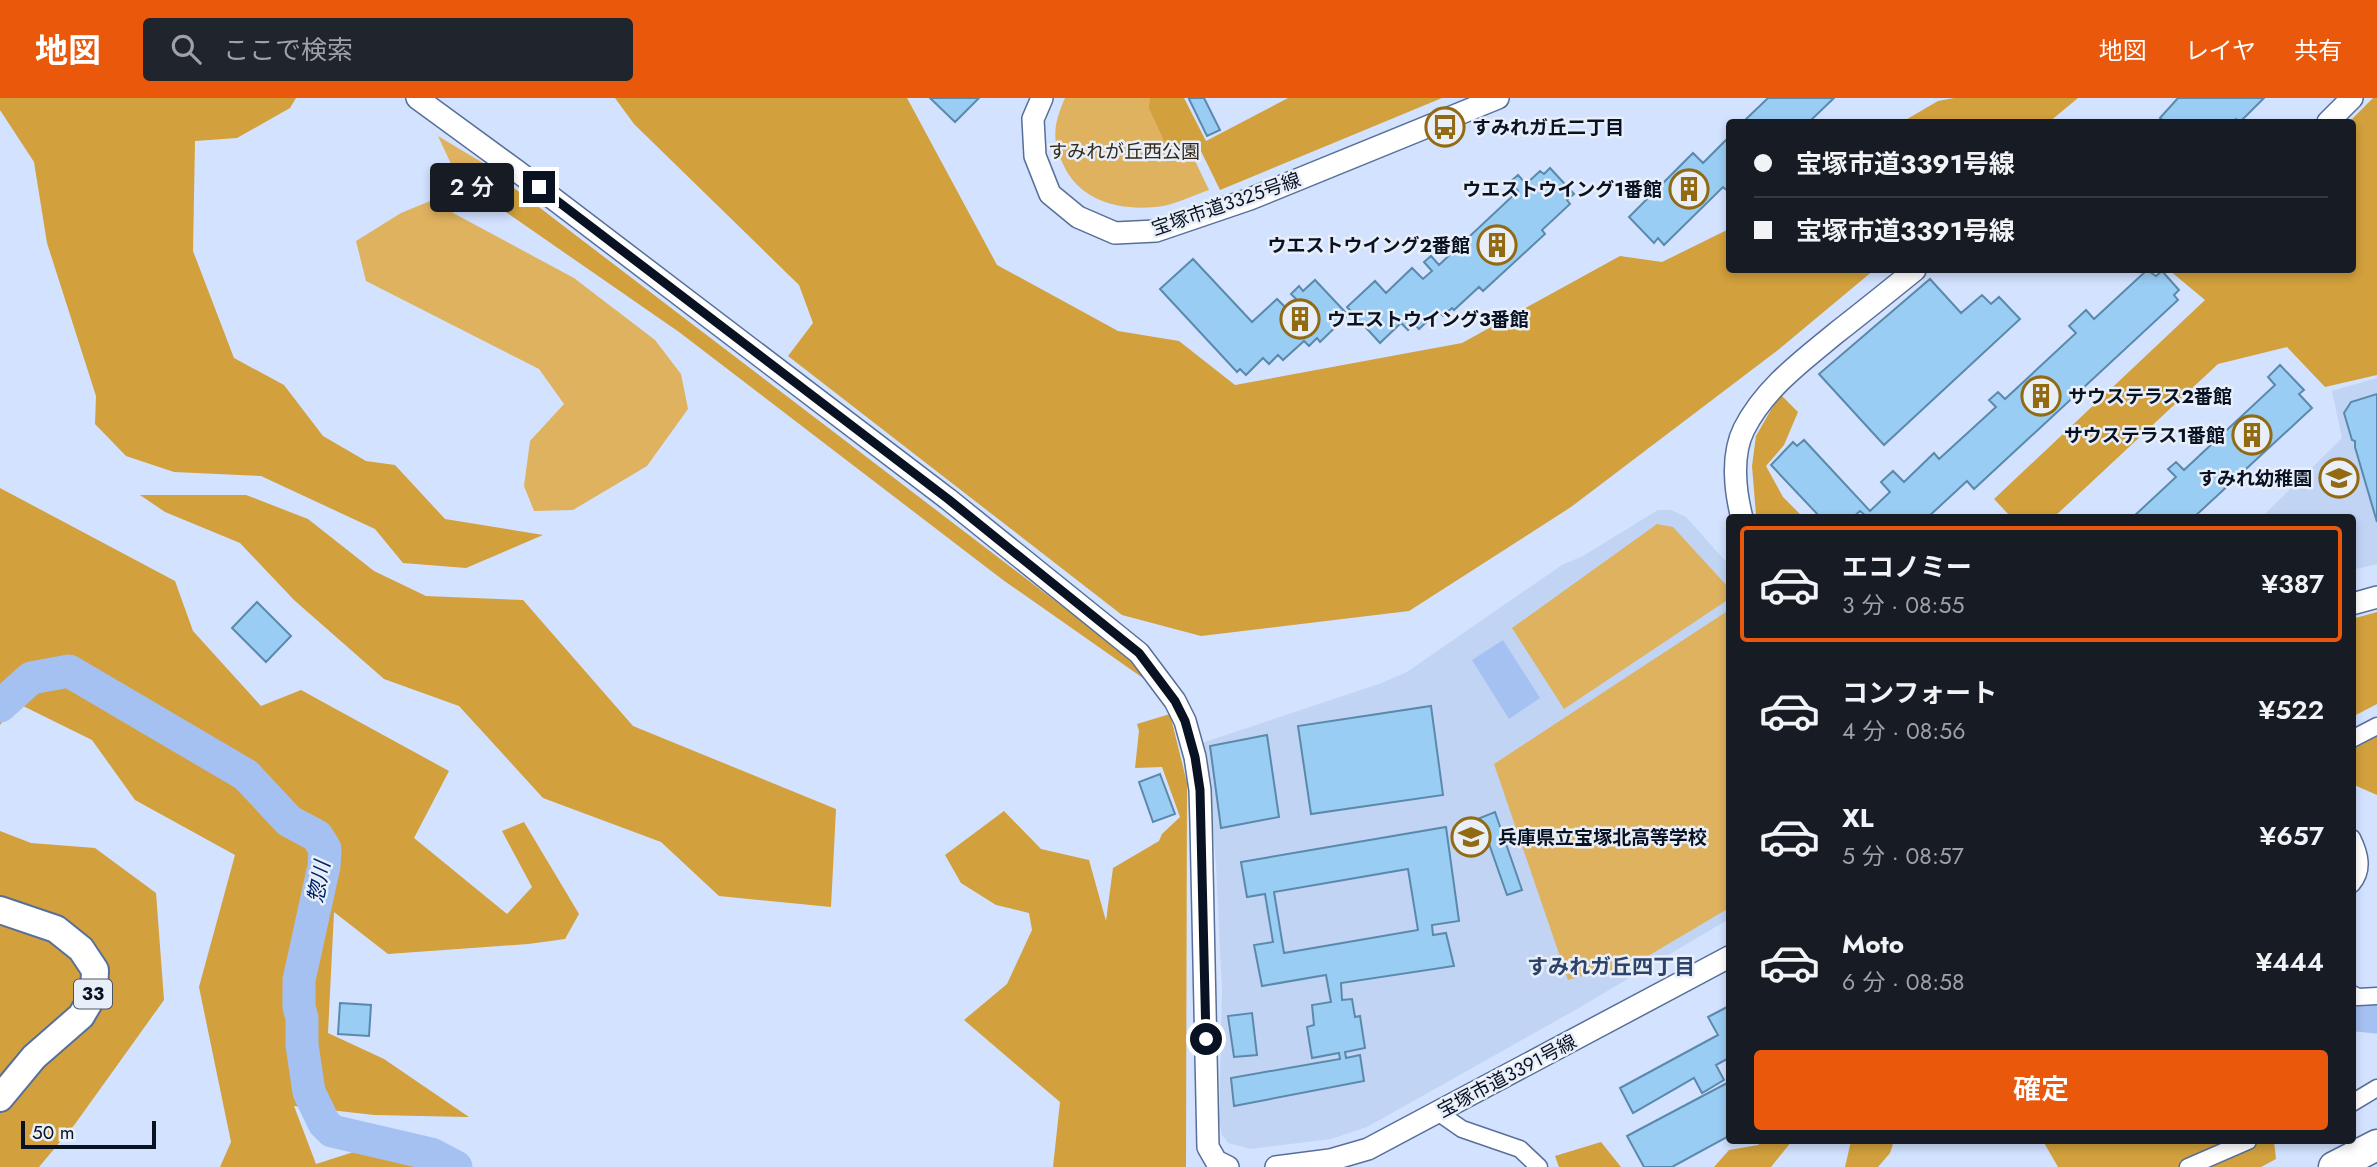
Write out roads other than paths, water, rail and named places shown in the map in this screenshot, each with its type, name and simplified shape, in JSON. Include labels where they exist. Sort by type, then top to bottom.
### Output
[{"type":"highway","points":[[2334,1167],[2377,1145]]},
{"type":"main road","name":"33","points":[[0,910],[56,929],[81,949],[95,970],[94,994],[81,1016],[34,1057],[0,1098]]},
{"type":"street","points":[[417,98],[948,499],[1139,653],[1175,701],[1185,721],[1195,757],[1201,812],[1208,1147],[1216,1161],[1227,1167]]},
{"type":"street","name":"宝塚市道3325号線","points":[[1042,98],[1033,119],[1035,156],[1050,194],[1078,217],[1115,233],[1156,232],[1250,200],[1498,98]]},
{"type":"street","points":[[2331,119],[2352,98]]},
{"type":"street","points":[[1741,514],[1737,496],[1738,450],[1743,430],[1768,391],[1911,273]]},
{"type":"street","points":[[2356,603],[2377,597]]},
{"type":"street","points":[[2356,737],[2377,726]]},
{"type":"street","points":[[2356,847],[2360,868],[2356,876]]},
{"type":"street","name":"宝塚市道3391号線","points":[[1276,1167],[1330,1160],[1368,1149],[1726,959]]},
{"type":"street","points":[[2356,996],[2377,996]]},
{"type":"street","points":[[2356,1101],[2377,1088]]},
{"type":"street","points":[[1439,1113],[1462,1129],[1520,1149],[1539,1167]]},
{"type":"street","points":[[2188,1167],[2241,1144]]},
{"type":"waterway","name":"惣川","points":[[0,706],[31,678],[69,671],[246,775],[289,821],[317,836],[325,849],[324,866],[299,980],[302,1045],[309,1092],[324,1123],[332,1131],[431,1154],[456,1167]]},
{"type":"waterway","points":[[2356,1014],[2377,1017]]},
{"type":"place","name":"すみれガ丘二丁目","points":[[1445,127]]},
{"type":"place","name":"ウエストウイング1番館","points":[[1689,189]]},
{"type":"place","name":"ウエストウイング2番館","points":[[1497,245]]},
{"type":"place","name":"ウエストウイング3番館","points":[[1300,319]]},
{"type":"place","name":"サウステラス2番館","points":[[2041,396]]},
{"type":"place","name":"サウステラス1番館","points":[[2252,435]]},
{"type":"place","name":"すみれ幼稚園","points":[[2339,478]]},
{"type":"place","name":"兵庫県立宝塚北高等学校","points":[[1471,837]]},
{"type":"district","name":"すみれガ丘四丁目","points":[[1611,967]]},
{"type":"park label","name":"すみれが丘西公園","points":[[1124,151]]}]
